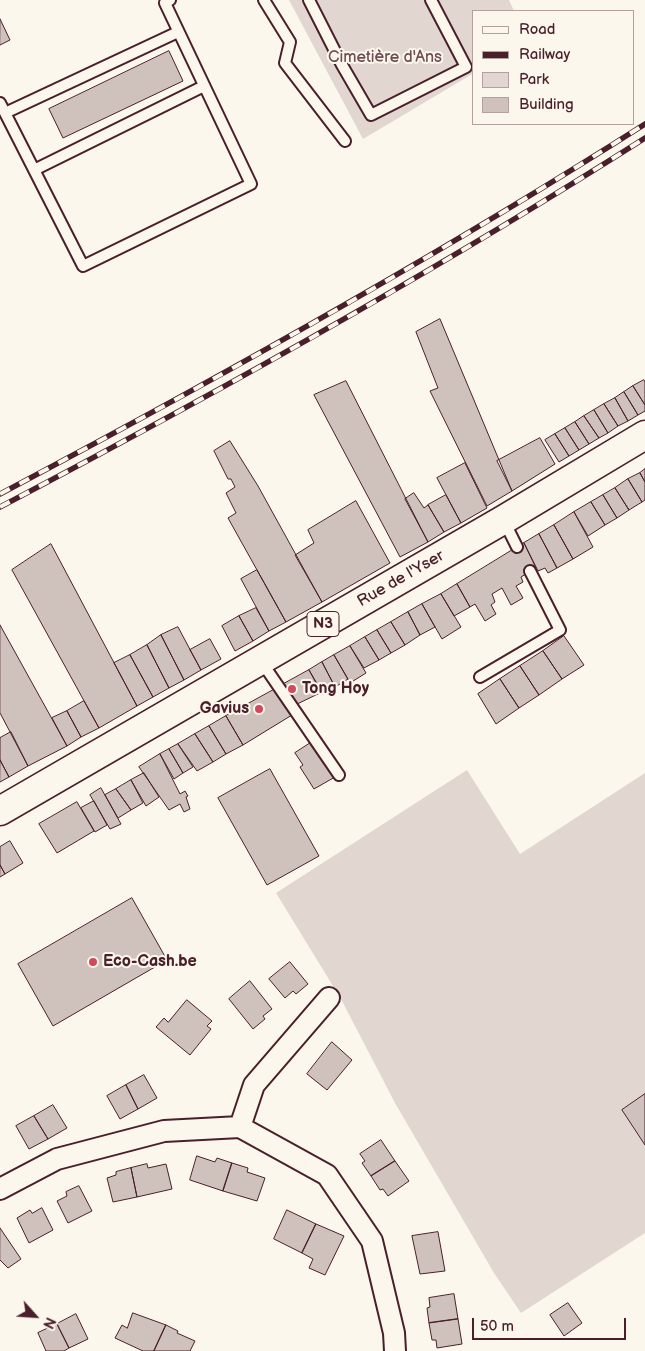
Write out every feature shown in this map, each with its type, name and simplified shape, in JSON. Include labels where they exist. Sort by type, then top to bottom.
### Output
[{"type":"main road","name":"Rue de l'Yser","points":[[0,811],[503,520],[645,435]]},
{"type":"street","points":[[240,1127],[254,1086],[329,998]]},
{"type":"street","points":[[0,1189],[57,1159],[164,1131],[240,1127],[327,1175],[372,1241],[394,1333],[395,1351]]},
{"type":"lane","points":[[170,0],[165,3],[251,184],[83,266],[2,108],[178,32]]},
{"type":"lane","points":[[264,0],[290,42],[285,63],[345,141]]},
{"type":"lane","points":[[309,0],[342,65],[371,115],[466,67],[431,0]]},
{"type":"lane","points":[[34,170],[204,86]]},
{"type":"lane","points":[[503,520],[517,547]]},
{"type":"lane","points":[[480,677],[560,630],[530,571]]},
{"type":"lane","points":[[260,660],[339,775]]},
{"type":"green space","name":"Cimetière d'Ans","points":[[289,0],[509,0],[514,10],[472,10],[472,74],[363,139]]},
{"type":"green space","points":[[467,770],[520,854],[645,773],[645,1233],[521,1313],[494,1273],[395,1103],[341,999],[276,893]]},
{"type":"building","points":[[0,19],[10,40],[0,45]]},
{"type":"building","points":[[169,51],[183,81],[63,138],[49,109]]},
{"type":"building","points":[[440,319],[512,491],[487,506],[430,391],[438,388],[416,332]]},
{"type":"building","points":[[644,380],[645,382],[645,405],[633,386]]},
{"type":"building","points":[[346,381],[428,542],[400,557],[314,395]]},
{"type":"building","points":[[633,386],[645,405],[645,411],[638,415],[624,392]]},
{"type":"building","points":[[624,392],[638,415],[628,421],[615,398]]},
{"type":"building","points":[[615,398],[628,421],[618,426],[604,404]]},
{"type":"building","points":[[604,404],[618,426],[608,433],[594,410]]},
{"type":"building","points":[[594,410],[608,433],[599,438],[584,416]]},
{"type":"building","points":[[584,416],[599,438],[589,444],[575,422]]},
{"type":"building","points":[[575,422],[589,444],[579,450],[565,428]]},
{"type":"building","points":[[565,428],[579,450],[569,456],[555,434]]},
{"type":"building","points":[[555,434],[569,456],[559,462],[545,440]]},
{"type":"building","points":[[540,438],[555,464],[512,491],[497,461]]},
{"type":"building","points":[[230,441],[258,486],[322,602],[286,622],[228,518],[236,513],[226,493],[235,487],[231,479],[228,479],[214,451]]},
{"type":"building","points":[[465,463],[487,508],[461,523],[437,478]]},
{"type":"building","points":[[645,469],[645,482],[640,473]]},
{"type":"building","points":[[640,473],[645,482],[645,500],[642,502],[628,479]]},
{"type":"building","points":[[628,479],[642,502],[629,510],[615,488]]},
{"type":"building","points":[[615,488],[629,510],[617,518],[603,495]]},
{"type":"building","points":[[414,493],[424,508],[428,505],[444,532],[428,542],[405,499]]},
{"type":"building","points":[[446,495],[461,523],[444,532],[428,505]]},
{"type":"building","points":[[603,495],[617,518],[605,525],[591,502]]},
{"type":"building","points":[[356,501],[390,563],[322,602],[295,555],[314,543],[308,530]]},
{"type":"building","points":[[591,502],[605,525],[588,536],[574,512]]},
{"type":"building","points":[[574,512],[593,547],[573,559],[554,525]]},
{"type":"building","points":[[554,525],[573,559],[557,568],[539,534]]},
{"type":"building","points":[[539,534],[557,568],[548,573],[545,568],[538,571],[524,543]]},
{"type":"building","points":[[524,543],[536,568],[521,577],[523,582],[516,586],[523,598],[511,605],[502,588],[492,594],[495,602],[491,605],[496,614],[485,621],[475,604],[470,607],[457,584]]},
{"type":"building","points":[[51,544],[137,706],[99,728],[12,570]]},
{"type":"building","points":[[257,570],[286,622],[269,631],[241,579]]},
{"type":"building","points":[[457,584],[470,607],[454,616],[441,594]]},
{"type":"building","points":[[441,594],[461,627],[442,639],[422,604]]},
{"type":"building","points":[[422,604],[435,627],[420,635],[408,612]]},
{"type":"building","points":[[256,608],[269,631],[253,641],[239,616]]},
{"type":"building","points":[[408,612],[420,635],[405,645],[391,622]]},
{"type":"building","points":[[239,616],[253,641],[235,651],[222,626]]},
{"type":"building","points":[[391,622],[405,645],[391,653],[377,630]]},
{"type":"building","points":[[0,625],[67,746],[28,766],[0,713]]},
{"type":"building","points":[[178,627],[201,670],[184,680],[161,635]]},
{"type":"building","points":[[377,630],[391,653],[379,660],[365,637]]},
{"type":"building","points":[[161,635],[184,680],[169,688],[147,645]]},
{"type":"building","points":[[564,636],[584,665],[562,679],[543,651]]},
{"type":"building","points":[[365,637],[379,660],[364,668],[350,646]]},
{"type":"building","points":[[210,639],[221,659],[201,670],[190,650]]},
{"type":"building","points":[[147,645],[169,688],[153,697],[130,655]]},
{"type":"building","points":[[350,646],[366,673],[350,683],[334,655]]},
{"type":"building","points":[[543,651],[562,679],[539,695],[520,666]]},
{"type":"building","points":[[130,655],[153,697],[137,706],[114,663]]},
{"type":"building","points":[[334,655],[348,679],[335,687],[322,662]]},
{"type":"building","points":[[322,662],[335,687],[322,694],[309,670]]},
{"type":"building","points":[[520,666],[539,695],[519,708],[500,679]]},
{"type":"building","points":[[309,670],[322,692],[293,706],[280,686]]},
{"type":"building","points":[[500,679],[519,708],[496,724],[478,694]]},
{"type":"building","points":[[277,688],[292,715],[243,745],[226,716]]},
{"type":"building","points":[[84,701],[99,728],[81,737],[67,711]]},
{"type":"building","points":[[67,711],[81,737],[67,746],[52,718]]},
{"type":"building","points":[[226,716],[243,745],[226,754],[209,726]]},
{"type":"building","points":[[209,726],[226,754],[213,762],[195,734]]},
{"type":"building","points":[[11,732],[28,766],[9,777],[0,760],[0,738]]},
{"type":"building","points":[[195,734],[213,762],[197,771],[178,744]]},
{"type":"building","points":[[312,742],[335,777],[314,789],[300,767],[303,765],[295,753]]},
{"type":"building","points":[[178,744],[193,767],[183,773],[169,749]]},
{"type":"building","points":[[169,749],[183,773],[174,779],[160,754]]},
{"type":"building","points":[[160,754],[180,794],[185,791],[188,796],[186,797],[190,809],[184,812],[180,804],[169,810],[139,767]]},
{"type":"building","points":[[0,760],[9,777],[0,782]]},
{"type":"building","points":[[270,769],[319,856],[267,885],[218,798]]},
{"type":"building","points":[[144,773],[159,797],[146,806],[131,780]]},
{"type":"building","points":[[131,780],[143,803],[131,810],[116,789]]},
{"type":"building","points":[[101,788],[121,824],[110,829],[90,795]]},
{"type":"building","points":[[116,789],[131,810],[118,818],[105,795]]},
{"type":"building","points":[[94,801],[107,825],[95,832],[81,808]]},
{"type":"building","points":[[77,802],[94,831],[57,853],[39,824]]},
{"type":"building","points":[[10,841],[23,863],[5,874],[0,865],[0,847]]},
{"type":"building","points":[[0,865],[5,874],[0,877]]},
{"type":"building","name":"Eco-Cash.be","points":[[132,898],[167,960],[53,1026],[18,964]]},
{"type":"building","points":[[290,962],[308,984],[296,994],[293,991],[285,998],[269,979]]},
{"type":"building","points":[[250,981],[272,1009],[263,1016],[265,1019],[253,1029],[229,999]]},
{"type":"building","points":[[187,1000],[212,1021],[207,1026],[211,1029],[190,1055],[156,1027],[164,1018],[168,1022]]},
{"type":"building","points":[[332,1042],[352,1060],[327,1090],[307,1074]]},
{"type":"building","points":[[144,1075],[157,1098],[138,1109],[126,1085]]},
{"type":"building","points":[[126,1085],[138,1109],[120,1119],[107,1096]]},
{"type":"building","points":[[645,1094],[645,1145],[622,1110]]},
{"type":"building","points":[[53,1105],[67,1128],[48,1139],[34,1116]]},
{"type":"building","points":[[34,1116],[48,1139],[29,1149],[16,1126]]},
{"type":"building","points":[[381,1140],[395,1161],[371,1176],[362,1163],[365,1161],[360,1154]]},
{"type":"building","points":[[197,1156],[215,1162],[217,1158],[232,1163],[223,1191],[190,1180]]},
{"type":"building","points":[[395,1161],[409,1181],[388,1196],[383,1189],[380,1190],[371,1176]]},
{"type":"building","points":[[232,1163],[248,1168],[247,1172],[265,1178],[257,1201],[223,1191]]},
{"type":"building","points":[[147,1164],[148,1168],[166,1164],[172,1189],[137,1197],[131,1168]]},
{"type":"building","points":[[131,1168],[137,1197],[113,1202],[107,1178],[116,1175],[116,1172]]},
{"type":"building","points":[[79,1186],[92,1211],[68,1223],[57,1201],[67,1196],[66,1192]]},
{"type":"building","points":[[42,1208],[53,1230],[29,1243],[17,1218],[30,1210],[32,1213]]},
{"type":"building","points":[[287,1210],[316,1224],[302,1253],[274,1239]]},
{"type":"building","points":[[316,1224],[344,1236],[325,1275],[309,1268],[313,1259],[302,1253]]},
{"type":"building","points":[[0,1228],[21,1259],[8,1268],[0,1260]]},
{"type":"building","points":[[438,1232],[445,1271],[420,1274],[412,1236]]},
{"type":"building","points":[[454,1294],[458,1319],[429,1323],[427,1308],[430,1307],[429,1298]]},
{"type":"building","points":[[568,1303],[582,1323],[564,1336],[550,1315]]},
{"type":"building","points":[[133,1313],[166,1325],[154,1351],[143,1351],[115,1338],[122,1325],[127,1328]]},
{"type":"building","points":[[76,1314],[88,1339],[69,1348],[57,1324]]},
{"type":"building","points":[[458,1319],[462,1344],[437,1348],[436,1340],[432,1340],[429,1323]]},
{"type":"building","points":[[57,1324],[69,1348],[64,1351],[46,1351],[38,1333]]},
{"type":"building","points":[[166,1325],[178,1331],[177,1333],[195,1341],[190,1351],[154,1351]]},
{"type":"railway","points":[[0,494],[164,406],[407,269],[645,124]]},
{"type":"railway","points":[[0,507],[164,420],[407,283],[645,138]]},
{"type":"place","name":"Tong Hoy","points":[[292,689]]},
{"type":"place","name":"Gavius","points":[[259,709]]},
{"type":"place","name":"Eco-Cash.be","points":[[93,962]]}]
